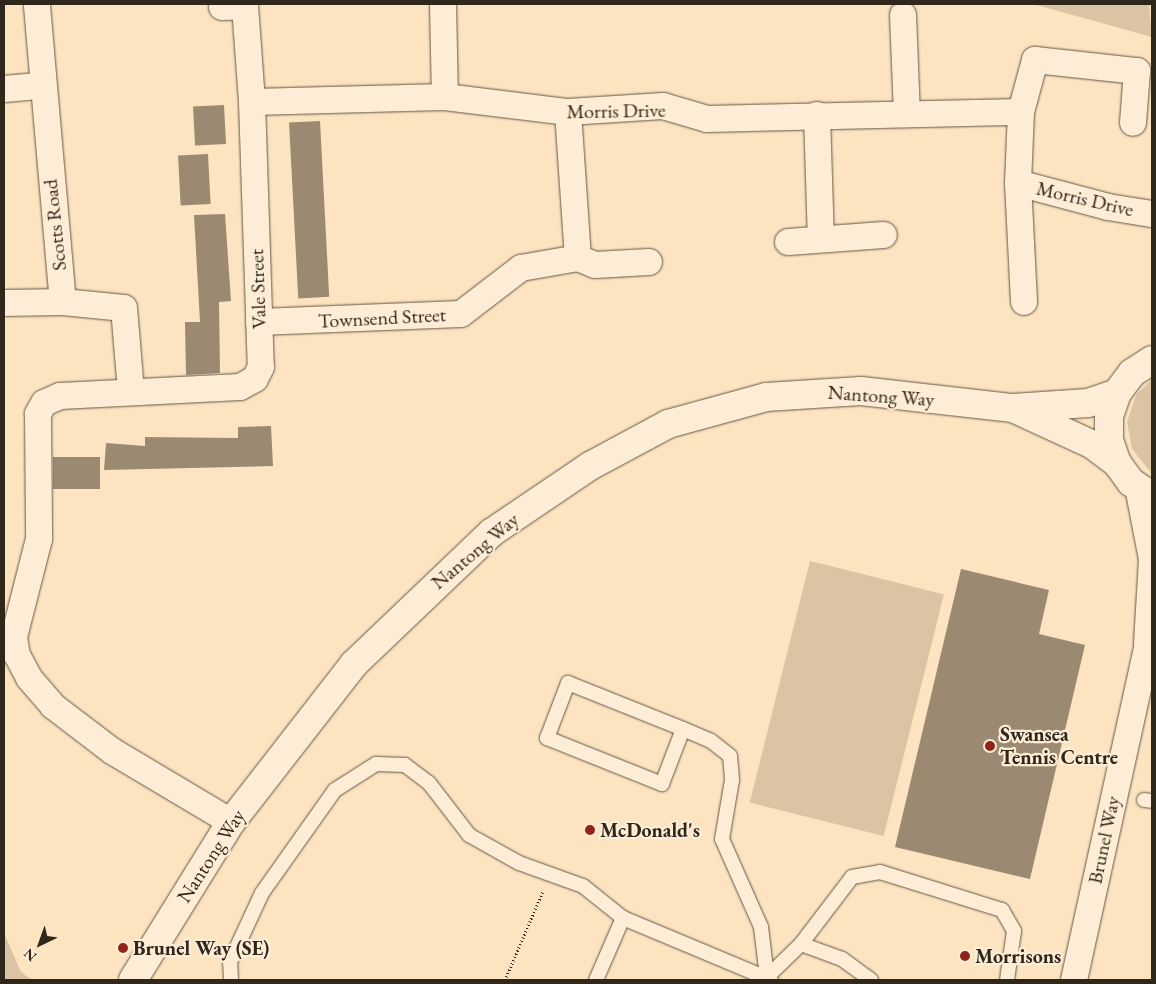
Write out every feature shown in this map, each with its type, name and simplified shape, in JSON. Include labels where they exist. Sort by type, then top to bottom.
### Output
[{"type":"street","points":[[443,4],[446,97]]},
{"type":"street","name":"Scotts Road","points":[[37,6],[41,86],[62,302]]},
{"type":"street","name":"Vale Street","points":[[10,655],[39,539],[38,414],[44,403],[60,396],[240,387],[255,379],[261,367],[252,102],[245,6],[222,7]]},
{"type":"street","points":[[903,15],[907,114]]},
{"type":"street","name":"Morris Drive","points":[[1024,302],[1018,183],[1021,112],[1035,60],[1137,71],[1133,123]]},
{"type":"street","points":[[4,89],[41,86]]},
{"type":"street","name":"Morris Drive","points":[[252,102],[446,97],[568,112],[664,106],[707,119],[817,115],[1021,112]]},
{"type":"street","points":[[568,112],[578,258]]},
{"type":"street","points":[[817,115],[822,239]]},
{"type":"street","name":"Morris Drive","points":[[1018,183],[1108,207],[1152,214]]},
{"type":"street","points":[[788,242],[884,235]]},
{"type":"street","name":"Townsend Street","points":[[259,322],[460,314],[521,268],[578,258],[595,265],[649,262]]},
{"type":"street","points":[[4,303],[62,302],[124,308],[131,392]]},
{"type":"street","points":[[1145,492],[1117,463],[1109,440],[1109,416],[1117,393],[1132,373],[1152,360]]},
{"type":"street","name":"Nantong Way","points":[[133,980],[231,822],[354,664],[484,539],[590,466],[668,424],[766,397],[809,392],[861,391],[1013,408],[1088,403],[1117,393]]},
{"type":"street","name":"Nantong Way","points":[[1013,408],[1094,445],[1117,463]]},
{"type":"street","name":"Brunel Way","points":[[1074,980],[1150,634],[1152,559],[1145,492]]},
{"type":"street","points":[[10,655],[52,706],[112,751],[231,822]]},
{"type":"lane","points":[[683,729],[662,784],[547,738],[568,683],[683,729],[711,741],[730,756],[732,780],[722,839],[760,927],[769,978]]},
{"type":"lane","points":[[231,978],[230,962],[262,893],[335,790],[376,764],[405,765],[429,783],[469,834],[519,863],[584,886],[623,918],[769,978]]},
{"type":"lane","points":[[769,978],[801,944],[852,877],[880,872],[1002,910],[1014,931],[1006,980]]},
{"type":"lane","points":[[596,980],[623,918]]},
{"type":"lane","points":[[801,944],[842,959],[870,980]]},
{"type":"path","points":[[505,980],[550,874]]},
{"type":"shaded area","points":[[1033,4],[1149,4],[1152,37]]},
{"type":"shaded area","points":[[1152,379],[1152,474],[1132,449],[1127,422],[1136,395]]},
{"type":"shaded area","points":[[810,561],[944,594],[884,836],[750,803]]},
{"type":"shaded area","points":[[4,933],[21,972],[32,980],[4,980]]},
{"type":"building","points":[[224,105],[226,144],[195,146],[193,107]]},
{"type":"building","points":[[320,121],[329,297],[298,298],[289,123]]},
{"type":"building","points":[[208,154],[211,204],[181,206],[178,156]]},
{"type":"building","points":[[225,214],[231,301],[219,302],[220,373],[186,375],[185,322],[200,322],[194,215]]},
{"type":"building","points":[[271,426],[273,466],[104,470],[106,443],[145,446],[145,437],[238,438],[238,427]]},
{"type":"building","points":[[53,457],[100,457],[100,489],[53,489]]},
{"type":"building","name":"Swansea Tennis Centre","points":[[961,569],[1049,590],[1039,634],[1085,645],[1030,879],[895,847]]},
{"type":"place","name":"Swansea Tennis Centre","points":[[990,746]]},
{"type":"place","name":"McDonald's","points":[[590,830]]},
{"type":"place","name":"Brunel Way (SE)","points":[[123,948]]},
{"type":"place","name":"Morrisons","points":[[965,956]]}]
